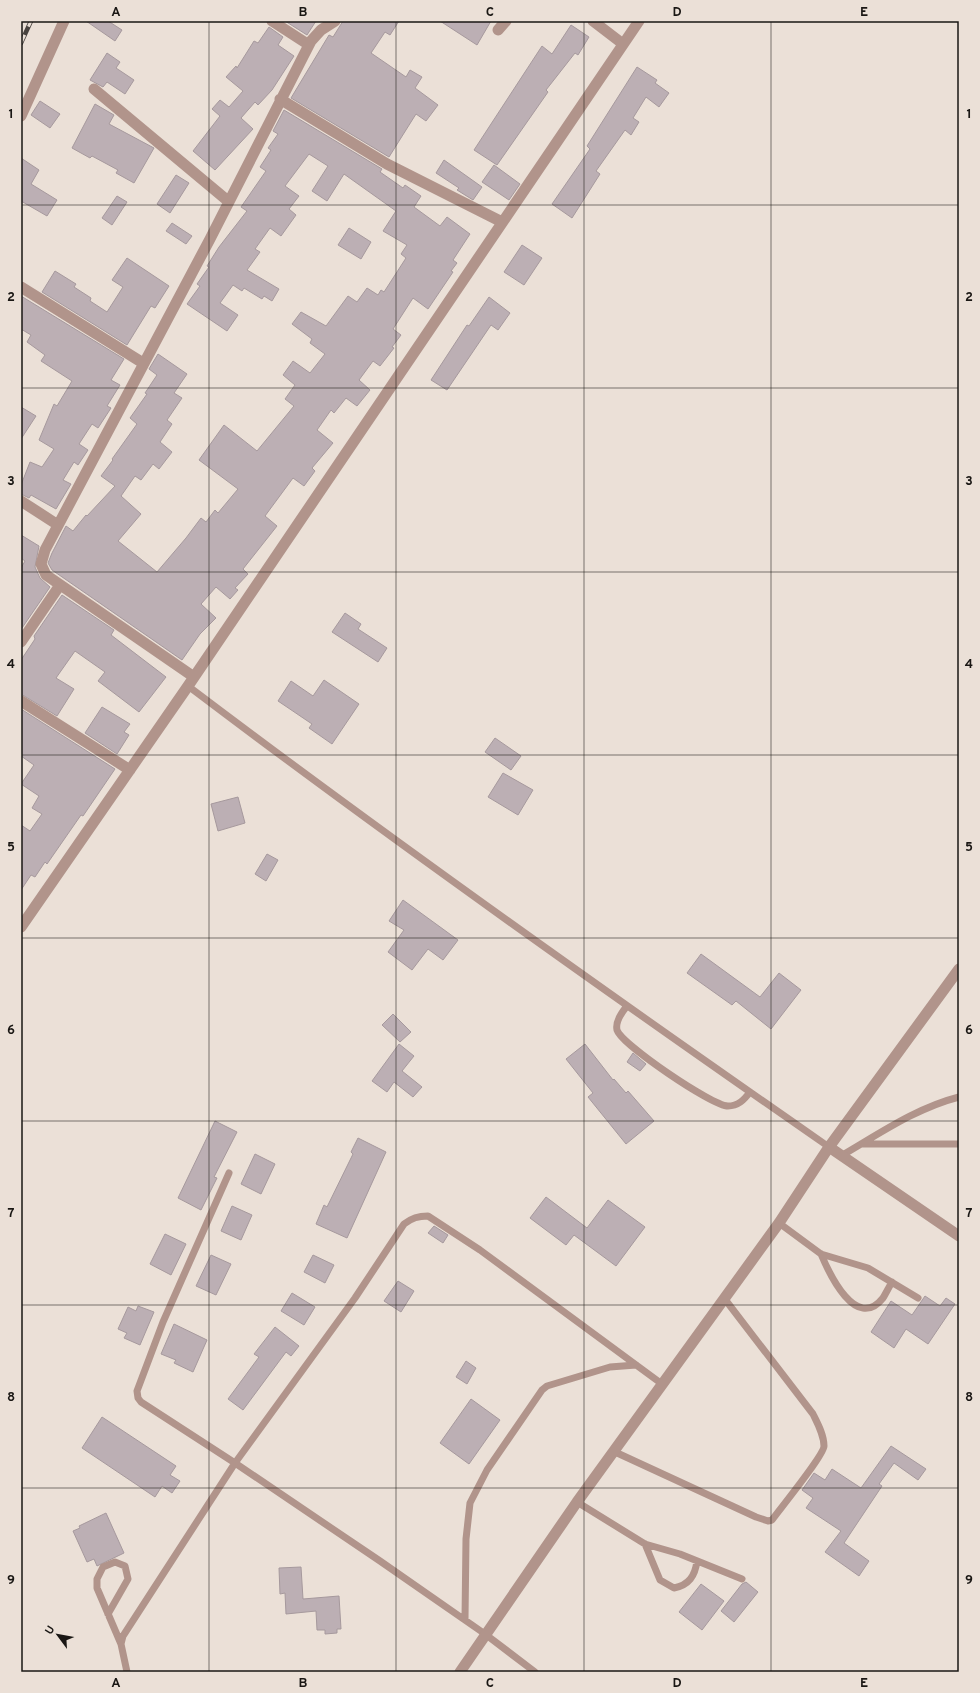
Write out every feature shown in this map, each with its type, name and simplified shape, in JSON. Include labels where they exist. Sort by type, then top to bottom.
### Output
[{"type":"street","points":[[21,116],[64,21]]},
{"type":"street","points":[[272,21],[309,45]]},
{"type":"street","points":[[194,677],[46,575],[41,564],[45,550],[309,45],[315,35],[335,21]]},
{"type":"street","points":[[498,30],[506,21]]},
{"type":"street","points":[[593,21],[623,44]]},
{"type":"street","points":[[21,927],[188,686],[639,21]]},
{"type":"street","points":[[94,89],[228,201]]},
{"type":"street","points":[[280,99],[387,164],[502,222]]},
{"type":"street","points":[[21,288],[143,363]]},
{"type":"street","points":[[21,501],[58,525]]},
{"type":"street","points":[[21,642],[60,585]]},
{"type":"street","points":[[21,701],[130,770]]},
{"type":"street","points":[[460,1672],[577,1502],[615,1452],[662,1384],[779,1223],[829,1148],[959,969]]},
{"type":"street","points":[[829,1148],[959,1236]]},
{"type":"lane","points":[[188,686],[318,784],[627,1006],[829,1148]]},
{"type":"lane","points":[[627,1006],[618,1020],[617,1030],[621,1037],[656,1065],[706,1099],[719,1105],[738,1105],[750,1092]]},
{"type":"lane","points":[[842,1156],[900,1121],[944,1101],[959,1097]]},
{"type":"lane","points":[[861,1144],[959,1144]]},
{"type":"lane","points":[[230,1173],[163,1322],[137,1391],[138,1398],[141,1402],[235,1463],[465,1619],[535,1672]]},
{"type":"lane","points":[[121,1644],[123,1636],[235,1463],[355,1298],[404,1224],[419,1216],[428,1216],[480,1250],[662,1384]]},
{"type":"lane","points":[[779,1223],[821,1254],[868,1268],[918,1298]]},
{"type":"lane","points":[[821,1254],[830,1277],[843,1296],[854,1304],[863,1307],[871,1307],[882,1299],[892,1282]]},
{"type":"lane","points":[[615,1452],[756,1517],[768,1520],[772,1520],[816,1462],[824,1448],[823,1436],[813,1414],[724,1298]]},
{"type":"lane","points":[[465,1619],[466,1539],[470,1503],[487,1470],[542,1390],[547,1386],[610,1367],[636,1364]]},
{"type":"lane","points":[[577,1502],[645,1544],[697,1560],[742,1579]]},
{"type":"lane","points":[[645,1544],[660,1580],[674,1588],[682,1587],[691,1580],[696,1570],[697,1560]]},
{"type":"lane","points":[[108,1614],[128,1579],[125,1566],[116,1562],[103,1567],[97,1579],[97,1588],[108,1614],[121,1644],[127,1672]]},
{"type":"building","points":[[86,21],[108,21],[122,30],[115,41]]},
{"type":"building","points":[[285,21],[316,21],[307,35]]},
{"type":"building","points":[[343,21],[399,21],[390,35],[385,32],[371,53],[406,77],[410,70],[422,77],[415,88],[438,105],[426,121],[416,114],[389,157],[291,98],[329,35],[333,37]]},
{"type":"building","points":[[440,21],[491,21],[477,45]]},
{"type":"building","points":[[571,25],[589,37],[578,55],[575,53],[546,90],[548,92],[497,165],[474,150],[542,46],[552,54]]},
{"type":"building","points":[[269,27],[283,37],[278,45],[294,56],[272,90],[258,105],[255,102],[241,118],[253,129],[215,170],[193,151],[220,116],[212,109],[220,100],[229,107],[243,91],[226,77],[236,66],[237,68],[254,41],[258,43]]},
{"type":"building","points":[[107,53],[120,62],[116,68],[134,80],[125,94],[107,82],[103,87],[90,80]]},
{"type":"building","points":[[637,67],[657,80],[655,83],[669,93],[659,107],[646,97],[633,118],[639,122],[631,135],[625,130],[596,171],[600,174],[572,218],[552,204],[590,149],[587,146]]},
{"type":"building","points":[[40,101],[60,114],[50,128],[31,115]]},
{"type":"building","points":[[95,104],[114,115],[109,124],[154,148],[134,183],[116,173],[118,170],[92,156],[90,158],[72,148]]},
{"type":"building","points":[[284,110],[382,169],[380,172],[403,188],[405,185],[421,196],[414,207],[440,226],[447,217],[470,234],[453,260],[457,263],[451,271],[453,272],[428,309],[413,298],[393,329],[401,335],[392,347],[394,348],[380,366],[373,361],[359,380],[370,390],[357,406],[346,398],[334,413],[331,410],[317,430],[333,443],[312,468],[315,471],[304,486],[293,478],[265,516],[277,526],[243,569],[248,574],[235,588],[238,590],[230,599],[216,587],[201,604],[216,618],[200,634],[182,660],[52,570],[48,563],[66,526],[73,531],[86,515],[87,516],[115,486],[101,476],[137,424],[130,418],[147,394],[145,393],[157,375],[149,369],[158,354],[187,374],[174,393],[182,398],[167,420],[172,424],[160,442],[172,452],[159,469],[153,464],[141,480],[135,476],[121,496],[141,514],[118,541],[157,572],[201,518],[206,522],[215,510],[218,513],[238,489],[199,460],[224,425],[257,451],[294,406],[285,399],[295,385],[283,375],[293,361],[310,373],[325,354],[310,343],[312,339],[292,324],[301,312],[326,326],[348,296],[357,302],[367,288],[378,295],[381,290],[384,292],[406,258],[401,254],[407,245],[383,231],[396,211],[344,174],[327,201],[312,191],[328,166],[309,154],[285,186],[299,196],[289,209],[296,215],[281,236],[270,228],[255,249],[260,252],[247,270],[279,289],[272,301],[264,296],[262,299],[244,288],[242,291],[233,285],[220,303],[238,315],[227,331],[187,304],[200,286],[197,284],[209,267],[207,266],[219,247],[247,211],[241,207],[266,171],[260,167],[271,150],[268,148],[278,134],[273,131]]},
{"type":"building","points":[[21,158],[39,170],[31,184],[57,200],[47,216],[21,201]]},
{"type":"building","points":[[444,160],[482,187],[473,200],[457,190],[459,188],[436,173]]},
{"type":"building","points":[[494,165],[520,184],[509,200],[482,182]]},
{"type":"building","points":[[176,175],[189,183],[170,213],[157,204]]},
{"type":"building","points":[[117,196],[127,202],[112,225],[102,218]]},
{"type":"building","points":[[172,223],[192,236],[186,244],[166,231]]},
{"type":"building","points":[[349,228],[371,242],[361,259],[338,245]]},
{"type":"building","points":[[522,245],[542,258],[524,285],[504,272]]},
{"type":"building","points":[[127,258],[169,286],[155,308],[151,306],[127,345],[42,292],[55,271],[76,284],[74,287],[91,298],[90,301],[107,312],[123,287],[112,280]]},
{"type":"building","points":[[21,296],[124,359],[111,380],[120,385],[107,406],[111,408],[98,428],[92,424],[79,444],[88,450],[78,465],[74,462],[63,480],[71,484],[56,509],[31,495],[29,498],[21,494],[21,485],[30,462],[42,467],[54,449],[39,440],[54,404],[57,406],[72,381],[41,361],[45,355],[27,342],[31,335],[21,329]]},
{"type":"building","points":[[489,297],[510,313],[498,330],[491,325],[447,390],[431,380],[467,325],[469,326]]},
{"type":"building","points":[[21,407],[36,416],[21,439]]},
{"type":"building","points":[[21,535],[39,546],[35,567],[40,578],[50,587],[22,628],[21,568],[25,561],[21,558]]},
{"type":"building","points":[[62,595],[114,630],[111,635],[166,677],[139,712],[98,681],[105,672],[75,651],[56,678],[74,689],[57,716],[21,694],[21,660],[35,639],[34,636]]},
{"type":"building","points":[[345,613],[361,624],[358,629],[387,648],[378,662],[332,632]]},
{"type":"building","points":[[324,680],[359,704],[332,744],[309,728],[312,724],[278,701],[291,681],[313,696]]},
{"type":"building","points":[[102,707],[130,724],[124,732],[129,735],[117,754],[85,733]]},
{"type":"building","points":[[21,709],[115,769],[83,816],[81,815],[47,864],[45,862],[35,877],[31,875],[21,890],[21,825],[30,831],[42,814],[32,808],[39,796],[21,784],[34,765],[21,756]]},
{"type":"building","points":[[495,738],[521,756],[511,770],[485,752]]},
{"type":"building","points":[[503,773],[533,790],[518,815],[488,797]]},
{"type":"building","points":[[238,797],[245,823],[218,831],[211,804]]},
{"type":"building","points":[[267,854],[278,860],[266,881],[255,874]]},
{"type":"building","points":[[403,900],[458,940],[443,960],[428,949],[412,970],[388,952],[404,930],[389,921]]},
{"type":"building","points":[[701,954],[760,997],[779,973],[801,990],[771,1029],[736,1001],[732,1005],[687,973]]},
{"type":"building","points":[[393,1014],[411,1032],[400,1042],[382,1025]]},
{"type":"building","points":[[399,1044],[414,1056],[402,1071],[422,1087],[413,1097],[394,1082],[387,1092],[372,1081]]},
{"type":"building","points":[[585,1044],[613,1080],[614,1079],[626,1093],[628,1091],[654,1121],[626,1144],[588,1097],[593,1093],[566,1059]]},
{"type":"building","points":[[633,1053],[646,1064],[640,1071],[627,1062]]},
{"type":"building","points":[[215,1121],[237,1132],[214,1177],[217,1178],[201,1210],[178,1198]]},
{"type":"building","points":[[358,1138],[386,1152],[347,1238],[316,1224],[324,1205],[327,1207],[353,1154],[351,1152]]},
{"type":"building","points":[[255,1154],[275,1164],[261,1194],[241,1184]]},
{"type":"building","points":[[546,1197],[587,1228],[608,1200],[645,1227],[616,1266],[574,1235],[566,1245],[530,1218]]},
{"type":"building","points":[[232,1206],[252,1215],[241,1240],[221,1231]]},
{"type":"building","points":[[434,1226],[448,1235],[443,1243],[428,1233]]},
{"type":"building","points":[[165,1234],[186,1244],[171,1275],[150,1264]]},
{"type":"building","points":[[211,1255],[231,1264],[216,1295],[196,1286]]},
{"type":"building","points":[[313,1255],[334,1265],[325,1283],[304,1272]]},
{"type":"building","points":[[398,1281],[414,1291],[401,1312],[384,1301]]},
{"type":"building","points":[[292,1293],[315,1307],[304,1325],[281,1311]]},
{"type":"building","points":[[925,1296],[940,1306],[946,1298],[955,1304],[928,1344],[906,1329],[894,1348],[871,1332],[891,1301],[912,1315]]},
{"type":"building","points":[[138,1306],[154,1312],[140,1345],[124,1338],[127,1333],[118,1329],[128,1307],[136,1311]]},
{"type":"building","points":[[174,1324],[207,1340],[193,1372],[174,1363],[176,1360],[161,1354]]},
{"type":"building","points":[[275,1327],[299,1346],[291,1356],[286,1352],[243,1410],[228,1399],[259,1357],[254,1354]]},
{"type":"building","points":[[466,1361],[476,1368],[467,1384],[456,1377]]},
{"type":"building","points":[[471,1399],[500,1420],[469,1464],[440,1443]]},
{"type":"building","points":[[102,1417],[176,1466],[170,1475],[180,1481],[172,1493],[162,1486],[155,1497],[82,1448]]},
{"type":"building","points":[[891,1446],[926,1469],[918,1480],[894,1463],[879,1484],[882,1486],[844,1543],[869,1561],[859,1576],[825,1552],[841,1531],[806,1508],[813,1498],[802,1490],[814,1473],[825,1480],[832,1469],[861,1488]]},
{"type":"building","points":[[106,1513],[124,1553],[97,1566],[94,1559],[87,1562],[73,1531],[80,1528],[79,1526]]},
{"type":"building","points":[[301,1567],[303,1599],[339,1596],[341,1629],[337,1629],[337,1633],[325,1634],[325,1630],[317,1630],[316,1611],[286,1614],[285,1593],[280,1594],[279,1568]]},
{"type":"building","points":[[746,1582],[758,1592],[734,1622],[721,1611],[742,1584]]},
{"type":"building","points":[[701,1584],[724,1601],[702,1630],[679,1612]]},
{"type":"railway","points":[[21,43],[31,21]]}]
